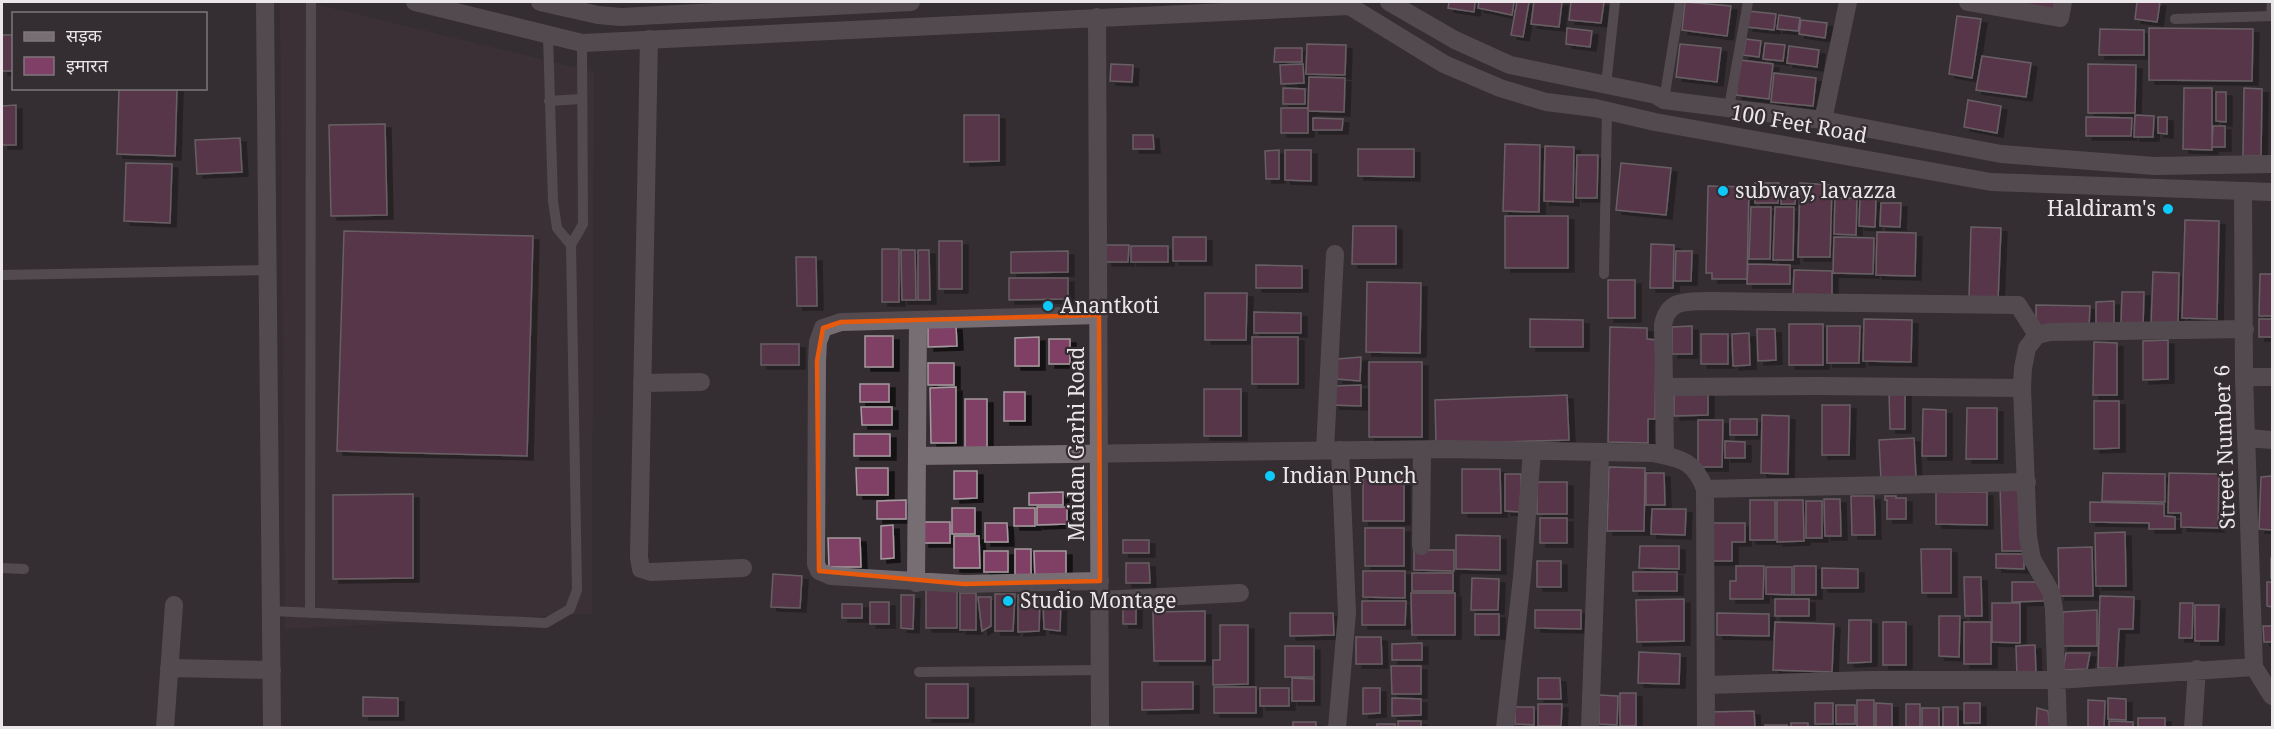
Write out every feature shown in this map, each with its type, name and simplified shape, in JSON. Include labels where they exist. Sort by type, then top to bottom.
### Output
[{"type":"street","points":[[265,2],[272,728]]},
{"type":"street","points":[[415,2],[582,43],[1347,3]]},
{"type":"street","points":[[540,2],[598,8],[621,17],[912,2]]},
{"type":"street","name":"100 Feet Road","points":[[1389,2],[1455,40],[1510,65],[1656,95],[1664,100],[1823,120],[2001,154],[2155,166],[2272,164]]},
{"type":"street","points":[[1823,120],[1848,2]]},
{"type":"street","points":[[1968,2],[2060,18],[2062,2]]},
{"type":"street","name":"100 Feet Road","points":[[1347,3],[1444,64],[1500,88],[1546,102],[1607,111],[1655,122],[1991,182],[2272,192]]},
{"type":"street","name":"Maidan Garhi Road","points":[[1097,17],[1100,728]]},
{"type":"street","points":[[649,39],[639,557],[641,569],[651,572],[743,568]]},
{"type":"street","name":"Street Number 6","points":[[2243,192],[2244,377],[2254,667]]},
{"type":"street","points":[[1335,254],[1332,450],[1347,613],[1337,728]]},
{"type":"street","points":[[1665,455],[1663,325],[1665,312],[1672,305],[1686,302],[2018,305],[2037,334]]},
{"type":"street","points":[[1098,315],[841,322],[823,328],[818,342],[816,361],[816,564],[819,572],[831,576],[916,583],[1100,581]]},
{"type":"street","points":[[916,583],[918,320]]},
{"type":"street","points":[[2058,728],[2054,609],[2051,592],[2032,559],[2028,537],[2022,388],[2027,348],[2037,334],[2059,331],[2245,329]]},
{"type":"street","points":[[2244,377],[2272,377]]},
{"type":"street","points":[[642,383],[701,382]]},
{"type":"street","points":[[1664,387],[2022,388]]},
{"type":"street","points":[[2247,438],[2272,440]]},
{"type":"street","points":[[917,456],[1446,449],[1653,453],[1679,458],[1693,465],[1705,489],[1706,728]]},
{"type":"street","points":[[1421,546],[1422,451]]},
{"type":"street","points":[[1505,728],[1532,452]]},
{"type":"street","points":[[1590,728],[1600,453]]},
{"type":"street","points":[[1705,489],[2027,482]]},
{"type":"street","points":[[1100,600],[1240,593]]},
{"type":"street","points":[[165,728],[174,605]]},
{"type":"street","points":[[1707,685],[1871,680],[2057,680],[2254,667],[2272,696]]},
{"type":"street","points":[[169,668],[272,670]]},
{"type":"street","points":[[2193,728],[2197,669]]},
{"type":"lane","points":[[310,613],[311,2]]},
{"type":"lane","points":[[1606,85],[1615,2]]},
{"type":"lane","points":[[1664,100],[1680,2]]},
{"type":"lane","points":[[1729,107],[1748,2]]},
{"type":"lane","points":[[2175,19],[2272,16],[2272,2]]},
{"type":"lane","points":[[548,34],[553,201],[557,228],[571,245]]},
{"type":"lane","points":[[271,611],[546,623],[570,609],[577,590],[571,245],[582,224],[582,43]]},
{"type":"lane","points":[[549,101],[581,99]]},
{"type":"lane","points":[[1604,274],[1607,111]]},
{"type":"lane","points":[[2,275],[266,270]]},
{"type":"lane","points":[[2,568],[24,569]]},
{"type":"lane","points":[[919,672],[1100,670]]},
{"type":"highlighted area","points":[[1099,315],[1100,581],[964,584],[819,571],[817,361],[823,328],[841,322]]},
{"type":"shaded area","points":[[280,2],[307,2],[594,72],[592,614],[285,629]]},
{"type":"building","points":[[1449,2],[1475,2],[1474,12],[1448,8]]},
{"type":"building","points":[[1479,2],[1514,2],[1512,15],[1478,8]]},
{"type":"building","points":[[1517,2],[1529,2],[1523,37],[1511,35]]},
{"type":"building","points":[[1534,2],[1562,2],[1559,27],[1531,24]]},
{"type":"building","points":[[1571,2],[1604,2],[1601,23],[1569,20]]},
{"type":"building","points":[[1685,2],[1731,6],[1727,36],[1682,30]]},
{"type":"building","points":[[2015,2],[2056,2],[2054,11]]},
{"type":"building","points":[[2137,2],[2160,2],[2157,22],[2135,19]]},
{"type":"building","points":[[1748,11],[1776,14],[1774,30],[1747,27]]},
{"type":"building","points":[[1779,15],[1800,18],[1798,31],[1777,29]]},
{"type":"building","points":[[1957,16],[1981,19],[1972,78],[1949,74]]},
{"type":"building","points":[[1801,20],[1827,23],[1825,38],[1799,34]]},
{"type":"building","points":[[1567,28],[1592,31],[1590,47],[1566,44]]},
{"type":"building","points":[[2149,28],[2253,29],[2252,81],[2149,80]]},
{"type":"building","points":[[2100,29],[2144,30],[2144,55],[2099,55]]},
{"type":"building","points":[[2,35],[12,35],[12,71],[2,71]]},
{"type":"building","points":[[1746,39],[1761,41],[1759,57],[1743,55]]},
{"type":"building","points":[[1765,43],[1785,45],[1783,61],[1763,59]]},
{"type":"building","points":[[1307,44],[1346,45],[1345,75],[1306,74]]},
{"type":"building","points":[[1680,44],[1721,48],[1717,82],[1676,77]]},
{"type":"building","points":[[1789,46],[1819,50],[1817,67],[1787,63]]},
{"type":"building","points":[[1275,48],[1302,48],[1302,62],[1274,62]]},
{"type":"building","points":[[1982,56],[2031,63],[2026,97],[1976,90]]},
{"type":"building","points":[[1740,60],[1773,64],[1769,99],[1736,95]]},
{"type":"building","points":[[1111,64],[1133,65],[1132,82],[1110,81]]},
{"type":"building","points":[[1303,64],[1304,83],[1281,84],[1280,65]]},
{"type":"building","points":[[2088,64],[2136,65],[2135,113],[2088,113]]},
{"type":"building","points":[[1774,73],[1816,78],[1813,106],[1771,102]]},
{"type":"building","points":[[1309,77],[1345,78],[1344,112],[1308,111]]},
{"type":"building","points":[[1283,88],[1305,89],[1305,104],[1283,104]]},
{"type":"building","points":[[2184,88],[2212,88],[2212,150],[2183,149]]},
{"type":"building","points":[[2244,88],[2262,89],[2261,156],[2243,156]]},
{"type":"building","points":[[119,90],[177,90],[175,156],[117,154]]},
{"type":"building","points":[[2216,92],[2226,92],[2226,122],[2216,121]]},
{"type":"building","points":[[1968,100],[2001,106],[1997,133],[1964,127]]},
{"type":"building","points":[[16,105],[16,145],[2,145],[2,106]]},
{"type":"building","points":[[1281,108],[1308,108],[1308,133],[1281,133]]},
{"type":"building","points":[[964,115],[999,115],[999,161],[964,162]]},
{"type":"building","points":[[2135,115],[2154,116],[2153,137],[2134,137]]},
{"type":"building","points":[[2086,117],[2132,118],[2131,136],[2086,136]]},
{"type":"building","points":[[2158,117],[2167,117],[2167,134],[2158,133]]},
{"type":"building","points":[[1313,118],[1343,119],[1342,130],[1313,130]]},
{"type":"building","points":[[385,124],[387,215],[331,216],[329,125]]},
{"type":"building","points":[[2213,126],[2225,126],[2225,147],[2212,147]]},
{"type":"building","points":[[1133,135],[1153,135],[1154,149],[1133,149]]},
{"type":"building","points":[[240,138],[242,172],[197,174],[195,140]]},
{"type":"building","points":[[1505,144],[1540,145],[1539,212],[1503,211]]},
{"type":"building","points":[[1545,146],[1574,147],[1573,202],[1544,201]]},
{"type":"building","points":[[1358,149],[1414,149],[1414,177],[1358,176]]},
{"type":"building","points":[[1279,150],[1279,179],[1266,179],[1265,151]]},
{"type":"building","points":[[1285,150],[1311,150],[1311,181],[1285,180]]},
{"type":"building","points":[[1577,155],[1598,155],[1597,198],[1576,198]]},
{"type":"building","points":[[126,163],[172,164],[170,223],[124,221]]},
{"type":"building","points":[[1621,163],[1671,168],[1666,215],[1616,210]]},
{"type":"building","points":[[1755,183],[1779,183],[1778,203],[1755,203]]},
{"type":"building","points":[[1800,183],[1832,185],[1830,257],[1798,257]]},
{"type":"building","points":[[1782,185],[1796,185],[1795,204],[1781,204]]},
{"type":"building","points":[[1708,186],[1749,187],[1747,279],[1712,279],[1712,273],[1706,273]]},
{"type":"building","points":[[1835,198],[1857,198],[1856,235],[1834,234]]},
{"type":"building","points":[[1860,199],[1876,199],[1875,227],[1859,226]]},
{"type":"building","points":[[1881,203],[1901,203],[1900,227],[1880,226]]},
{"type":"building","points":[[1751,207],[1771,207],[1770,259],[1749,259]]},
{"type":"building","points":[[1775,207],[1794,207],[1793,260],[1773,260]]},
{"type":"building","points":[[1505,216],[1568,216],[1568,268],[1505,268]]},
{"type":"building","points":[[2185,220],[2219,221],[2217,319],[2182,318]]},
{"type":"building","points":[[1353,226],[1396,226],[1396,264],[1352,264]]},
{"type":"building","points":[[1971,227],[2001,228],[1998,299],[1969,298]]},
{"type":"building","points":[[344,231],[533,236],[527,456],[337,451]]},
{"type":"building","points":[[1877,232],[1916,233],[1915,276],[1876,275]]},
{"type":"building","points":[[1173,237],[1206,237],[1206,261],[1173,261]]},
{"type":"building","points":[[1834,237],[1874,238],[1873,274],[1833,273]]},
{"type":"building","points":[[939,241],[962,241],[962,289],[939,289]]},
{"type":"building","points":[[1651,244],[1674,245],[1673,288],[1650,288]]},
{"type":"building","points":[[1106,245],[1129,245],[1128,262],[1106,262]]},
{"type":"building","points":[[1131,246],[1168,246],[1168,262],[1131,262]]},
{"type":"building","points":[[882,249],[899,249],[899,302],[882,302]]},
{"type":"building","points":[[901,250],[915,250],[916,300],[902,300]]},
{"type":"building","points":[[918,250],[929,250],[930,300],[918,300]]},
{"type":"building","points":[[1068,251],[1068,272],[1011,273],[1011,252]]},
{"type":"building","points":[[1676,251],[1692,251],[1691,281],[1675,281]]},
{"type":"building","points":[[796,257],[816,257],[817,306],[797,306]]},
{"type":"building","points":[[1748,264],[1790,265],[1790,284],[1747,284]]},
{"type":"building","points":[[1256,265],[1302,266],[1302,288],[1256,288]]},
{"type":"building","points":[[1794,270],[1832,271],[1832,300],[1793,299]]},
{"type":"building","points":[[2153,272],[2179,273],[2178,326],[2151,325]]},
{"type":"building","points":[[2260,274],[2272,274],[2272,316],[2259,316]]},
{"type":"building","points":[[1009,278],[1068,278],[1068,299],[1009,300]]},
{"type":"building","points":[[1608,280],[1635,280],[1635,318],[1608,318]]},
{"type":"building","points":[[1367,282],[1421,283],[1420,353],[1366,352]]},
{"type":"building","points":[[2122,292],[2144,292],[2143,326],[2121,325]]},
{"type":"building","points":[[1205,293],[1247,293],[1246,340],[1205,340]]},
{"type":"building","points":[[2114,301],[2114,327],[2096,327],[2096,302]]},
{"type":"building","points":[[2036,305],[2090,306],[2089,326],[2036,326]]},
{"type":"building","points":[[1254,312],[1301,313],[1301,333],[1254,333]]},
{"type":"building","points":[[1530,319],[1583,320],[1583,347],[1530,347]]},
{"type":"building","points":[[1864,319],[1912,320],[1911,362],[1863,361]]},
{"type":"building","points":[[2259,319],[2272,319],[2272,337],[2259,337]]},
{"type":"building","points":[[1789,324],[1823,324],[1823,365],[1789,365]]},
{"type":"building","points":[[928,326],[956,326],[957,346],[928,347]]},
{"type":"building","points":[[1692,326],[1692,354],[1672,354],[1672,327]]},
{"type":"building","points":[[1827,326],[1860,326],[1859,363],[1827,363]]},
{"type":"building","points":[[1610,327],[1647,328],[1647,339],[1656,340],[1655,419],[1648,419],[1648,443],[1608,442]]},
{"type":"building","points":[[1757,329],[1775,329],[1776,360],[1758,361]]},
{"type":"building","points":[[1749,333],[1750,365],[1733,366],[1732,334]]},
{"type":"building","points":[[1701,334],[1728,334],[1728,364],[1701,364]]},
{"type":"building","points":[[865,336],[893,336],[893,367],[865,367]]},
{"type":"building","points":[[1039,337],[1039,366],[1015,366],[1015,338]]},
{"type":"building","points":[[1252,337],[1298,337],[1298,384],[1252,384]]},
{"type":"building","points":[[1049,339],[1070,339],[1070,364],[1049,364]]},
{"type":"building","points":[[2168,340],[2168,379],[2143,380],[2143,341]]},
{"type":"building","points":[[2094,342],[2117,343],[2117,395],[2093,395]]},
{"type":"building","points":[[761,344],[799,344],[799,365],[761,365]]},
{"type":"building","points":[[1361,357],[1360,381],[1337,379],[1337,359]]},
{"type":"building","points":[[1369,362],[1422,362],[1422,437],[1369,437]]},
{"type":"building","points":[[928,363],[954,363],[954,385],[928,385]]},
{"type":"building","points":[[860,384],[889,384],[889,402],[860,402]]},
{"type":"building","points":[[1361,385],[1361,406],[1333,405],[1336,386]]},
{"type":"building","points":[[956,387],[956,443],[931,443],[930,388]]},
{"type":"building","points":[[1204,389],[1241,389],[1241,436],[1204,436]]},
{"type":"building","points":[[1674,391],[1708,391],[1708,415],[1674,416]]},
{"type":"building","points":[[1004,392],[1025,392],[1025,421],[1004,421]]},
{"type":"building","points":[[1889,392],[1905,392],[1905,429],[1890,429]]},
{"type":"building","points":[[1567,395],[1569,440],[1436,444],[1435,400]]},
{"type":"building","points":[[965,399],[987,399],[987,453],[965,453]]},
{"type":"building","points":[[2094,401],[2119,401],[2119,448],[2094,449]]},
{"type":"building","points":[[1822,405],[1850,405],[1849,455],[1822,455]]},
{"type":"building","points":[[861,407],[892,407],[892,425],[862,425]]},
{"type":"building","points":[[1967,408],[1997,408],[1997,459],[1966,459]]},
{"type":"building","points":[[1923,409],[1946,410],[1946,456],[1922,456]]},
{"type":"building","points":[[1762,415],[1789,416],[1788,474],[1761,473]]},
{"type":"building","points":[[1730,419],[1757,419],[1757,435],[1730,435]]},
{"type":"building","points":[[1698,420],[1723,420],[1722,467],[1698,467]]},
{"type":"building","points":[[854,434],[890,434],[890,456],[854,456]]},
{"type":"building","points":[[1914,438],[1916,478],[1881,480],[1879,440]]},
{"type":"building","points":[[1725,441],[1745,442],[1745,458],[1725,458]]},
{"type":"building","points":[[1609,467],[1645,468],[1644,531],[1607,531]]},
{"type":"building","points":[[856,468],[888,468],[888,495],[857,495]]},
{"type":"building","points":[[1462,469],[1500,469],[1501,513],[1462,513]]},
{"type":"building","points":[[954,471],[977,471],[977,498],[954,499]]},
{"type":"building","points":[[1646,473],[1664,473],[1665,505],[1646,505]]},
{"type":"building","points":[[2103,473],[2165,474],[2165,502],[2102,501]]},
{"type":"building","points":[[2169,473],[2219,474],[2218,528],[2181,527],[2181,513],[2168,513]]},
{"type":"building","points":[[1505,474],[1521,474],[1521,512],[1505,511]]},
{"type":"building","points":[[1363,475],[1404,475],[1404,521],[1363,521]]},
{"type":"building","points":[[2272,476],[2272,530],[2259,529],[2261,477]]},
{"type":"building","points":[[1537,482],[1567,482],[1567,514],[1537,514]]},
{"type":"building","points":[[2020,485],[2022,551],[2002,551],[2000,486]]},
{"type":"building","points":[[1063,492],[1063,505],[1029,505],[1029,493]]},
{"type":"building","points":[[1936,492],[1987,492],[1987,525],[1936,524]]},
{"type":"building","points":[[413,494],[413,578],[333,579],[333,495]]},
{"type":"building","points":[[1851,496],[1874,496],[1875,535],[1852,535]]},
{"type":"building","points":[[1885,496],[1906,498],[1906,519],[1887,519]]},
{"type":"building","points":[[1824,499],[1840,499],[1841,536],[1825,536]]},
{"type":"building","points":[[906,500],[906,519],[877,519],[877,501]]},
{"type":"building","points":[[1750,500],[1775,500],[1775,540],[1750,540]]},
{"type":"building","points":[[1777,500],[1803,500],[1804,541],[1777,542]]},
{"type":"building","points":[[1806,501],[1822,501],[1822,538],[1806,538]]},
{"type":"building","points":[[2090,502],[2164,504],[2164,516],[2175,517],[2175,529],[2149,529],[2149,523],[2090,522]]},
{"type":"building","points":[[1037,507],[1067,507],[1067,524],[1037,525]]},
{"type":"building","points":[[952,508],[975,508],[975,534],[952,534]]},
{"type":"building","points":[[1014,508],[1035,508],[1035,526],[1014,526]]},
{"type":"building","points":[[1652,509],[1686,509],[1685,535],[1651,534]]},
{"type":"building","points":[[1540,518],[1567,518],[1567,543],[1540,543]]},
{"type":"building","points":[[923,522],[950,522],[950,543],[923,543]]},
{"type":"building","points":[[985,523],[1007,523],[1008,542],[985,542]]},
{"type":"building","points":[[1708,523],[1745,523],[1745,542],[1732,542],[1732,561],[1708,561]]},
{"type":"building","points":[[893,525],[894,558],[881,559],[881,526]]},
{"type":"building","points":[[1365,528],[1404,528],[1404,566],[1365,566]]},
{"type":"building","points":[[2125,532],[2126,586],[2096,586],[2095,533]]},
{"type":"building","points":[[1456,535],[1500,536],[1500,570],[1456,569]]},
{"type":"building","points":[[954,536],[979,536],[980,568],[954,568]]},
{"type":"building","points":[[828,538],[860,538],[861,567],[829,567]]},
{"type":"building","points":[[1123,540],[1149,540],[1149,553],[1123,553]]},
{"type":"building","points":[[1640,546],[1679,546],[1679,569],[1639,568]]},
{"type":"building","points":[[2092,547],[2093,596],[2059,596],[2058,548]]},
{"type":"building","points":[[1015,549],[1031,549],[1031,577],[1015,577]]},
{"type":"building","points":[[1921,549],[1951,549],[1951,593],[1922,593]]},
{"type":"building","points":[[1414,550],[1454,550],[1454,571],[1414,570]]},
{"type":"building","points":[[984,551],[1008,551],[1008,572],[984,572]]},
{"type":"building","points":[[1034,551],[1066,551],[1066,578],[1035,578]]},
{"type":"building","points":[[1996,554],[2024,554],[2024,569],[1996,568]]},
{"type":"building","points":[[1537,561],[1561,561],[1561,587],[1537,587]]},
{"type":"building","points":[[1126,563],[1149,563],[1150,583],[1126,583]]},
{"type":"building","points":[[1736,566],[1764,566],[1763,599],[1730,599],[1730,581],[1736,581]]},
{"type":"building","points":[[1794,566],[1816,566],[1816,595],[1794,595]]},
{"type":"building","points":[[1766,567],[1792,567],[1792,595],[1766,594]]},
{"type":"building","points":[[1822,568],[1858,569],[1858,588],[1822,588]]},
{"type":"building","points":[[1363,571],[1405,571],[1405,598],[1363,597]]},
{"type":"building","points":[[1633,572],[1677,572],[1677,591],[1633,591]]},
{"type":"building","points":[[1412,573],[1453,573],[1453,591],[1412,591]]},
{"type":"building","points":[[773,574],[802,576],[800,608],[771,607]]},
{"type":"building","points":[[1964,577],[1981,577],[1982,616],[1965,616]]},
{"type":"building","points":[[1472,578],[1499,579],[1498,610],[1471,610]]},
{"type":"building","points":[[2012,582],[2044,582],[2044,601],[2012,602]]},
{"type":"building","points":[[2267,582],[2272,582],[2272,607],[2267,606]]},
{"type":"building","points":[[957,587],[957,628],[926,628],[926,588]]},
{"type":"building","points":[[960,593],[976,593],[976,630],[960,630]]},
{"type":"building","points":[[1411,593],[1455,593],[1455,635],[1412,635]]},
{"type":"building","points":[[995,594],[1015,594],[1013,631],[995,631]]},
{"type":"building","points":[[901,595],[914,595],[913,629],[901,628]]},
{"type":"building","points":[[1018,595],[1040,595],[1039,631],[1018,632]]},
{"type":"building","points":[[2100,596],[2134,597],[2133,629],[2119,629],[2117,668],[2098,668]]},
{"type":"building","points":[[978,597],[991,597],[991,626],[982,631]]},
{"type":"building","points":[[1043,599],[1061,599],[1060,631],[1044,629]]},
{"type":"building","points":[[1684,599],[1684,641],[1637,642],[1636,600]]},
{"type":"building","points":[[1775,599],[1809,599],[1809,616],[1775,616]]},
{"type":"building","points":[[1362,601],[1406,601],[1405,625],[1362,625]]},
{"type":"building","points":[[870,602],[889,602],[889,624],[870,624]]},
{"type":"building","points":[[1992,603],[2020,603],[2020,643],[1992,642]]},
{"type":"building","points":[[2180,603],[2193,603],[2192,638],[2179,638]]},
{"type":"building","points":[[842,604],[862,604],[862,618],[842,618]]},
{"type":"building","points":[[1123,604],[1136,604],[1136,624],[1123,624]]},
{"type":"building","points":[[2195,605],[2219,605],[2218,641],[2195,641]]},
{"type":"building","points":[[1535,610],[1581,610],[1581,629],[1535,628]]},
{"type":"building","points":[[2097,610],[2097,646],[2062,646],[2063,612]]},
{"type":"building","points":[[1205,611],[1205,661],[1154,661],[1153,612]]},
{"type":"building","points":[[1290,613],[1333,613],[1334,635],[1290,636]]},
{"type":"building","points":[[1717,613],[1769,614],[1769,636],[1717,635]]},
{"type":"building","points":[[1475,614],[1499,614],[1499,635],[1475,635]]},
{"type":"building","points":[[1939,616],[1960,616],[1959,657],[1939,656]]},
{"type":"building","points":[[1849,620],[1871,620],[1871,662],[1848,663]]},
{"type":"building","points":[[1775,622],[1834,624],[1832,672],[1773,670]]},
{"type":"building","points":[[1883,622],[1906,622],[1906,665],[1883,665]]},
{"type":"building","points":[[1964,622],[1991,622],[1991,664],[1964,664]]},
{"type":"building","points":[[1220,625],[1248,625],[1248,684],[1213,685],[1213,660],[1220,660]]},
{"type":"building","points":[[2263,626],[2272,626],[2272,642],[2264,642]]},
{"type":"building","points":[[1356,637],[1381,637],[1382,664],[1356,664]]},
{"type":"building","points":[[1422,643],[1422,660],[1392,660],[1392,644]]},
{"type":"building","points":[[2035,645],[2036,676],[2017,677],[2016,646]]},
{"type":"building","points":[[1285,646],[1314,646],[1314,677],[1285,677]]},
{"type":"building","points":[[1639,652],[1680,654],[1679,684],[1638,683]]},
{"type":"building","points":[[2066,653],[2090,653],[2087,669],[2063,670]]},
{"type":"building","points":[[1391,666],[1421,666],[1421,694],[1392,694]]},
{"type":"building","points":[[1292,678],[1314,679],[1314,701],[1292,701]]},
{"type":"building","points":[[1538,678],[1560,678],[1561,699],[1538,699]]},
{"type":"building","points":[[1142,682],[1193,682],[1193,709],[1142,710]]},
{"type":"building","points":[[926,684],[968,684],[968,718],[926,718]]},
{"type":"building","points":[[1214,687],[1256,687],[1256,713],[1214,713]]},
{"type":"building","points":[[1260,688],[1289,688],[1289,706],[1260,706]]},
{"type":"building","points":[[1363,688],[1380,688],[1380,713],[1363,714]]},
{"type":"building","points":[[1620,693],[1636,693],[1636,726],[1620,726]]},
{"type":"building","points":[[1599,695],[1618,696],[1617,725],[1599,724]]},
{"type":"building","points":[[363,697],[398,698],[398,716],[363,716]]},
{"type":"building","points":[[1392,698],[1421,699],[1421,715],[1392,716]]},
{"type":"building","points":[[2108,698],[2126,699],[2126,720],[2108,719]]},
{"type":"building","points":[[1857,700],[1874,700],[1874,728],[1857,728]]},
{"type":"building","points":[[2088,700],[2105,701],[2104,728],[2088,728]]},
{"type":"building","points":[[1815,703],[1833,703],[1833,724],[1815,724]]},
{"type":"building","points":[[1876,703],[1892,704],[1892,728],[1876,728]]},
{"type":"building","points":[[1964,703],[1980,703],[1980,723],[1964,723]]},
{"type":"building","points":[[1538,704],[1562,704],[1561,726],[1538,726]]},
{"type":"building","points":[[1906,704],[1920,704],[1920,728],[1906,728]]},
{"type":"building","points":[[1836,705],[1855,705],[1855,724],[1836,724]]},
{"type":"building","points":[[1515,707],[1534,707],[1534,725],[1515,724]]},
{"type":"building","points":[[1943,707],[1958,707],[1958,728],[1943,728]]},
{"type":"building","points":[[1922,708],[1939,708],[1939,728],[1922,728]]},
{"type":"building","points":[[2037,708],[2048,711],[2050,728],[2036,728]]},
{"type":"building","points":[[1754,711],[1755,728],[1710,728],[1709,712]]},
{"type":"building","points":[[2138,718],[2165,718],[2165,728],[2138,728]]},
{"type":"building","points":[[1398,721],[1421,721],[1421,728],[1398,728]]},
{"type":"building","points":[[2109,721],[2133,722],[2133,728],[2109,728]]},
{"type":"building","points":[[1293,722],[1316,722],[1316,728],[1293,728]]},
{"type":"building","points":[[1791,723],[1808,723],[1808,728],[1791,728]]},
{"type":"building","points":[[1377,724],[1395,724],[1395,728],[1377,728]]},
{"type":"building","points":[[1765,725],[1787,725],[1787,728],[1765,728]]},
{"type":"place","name":"subway, lavazza","points":[[1723,191]]},
{"type":"place","name":"Haldiram's","points":[[2168,209]]},
{"type":"place","name":"Anantkoti","points":[[1048,306]]},
{"type":"place","name":"Indian Punch","points":[[1270,476]]},
{"type":"place","name":"Studio Montage","points":[[1008,601]]}]
